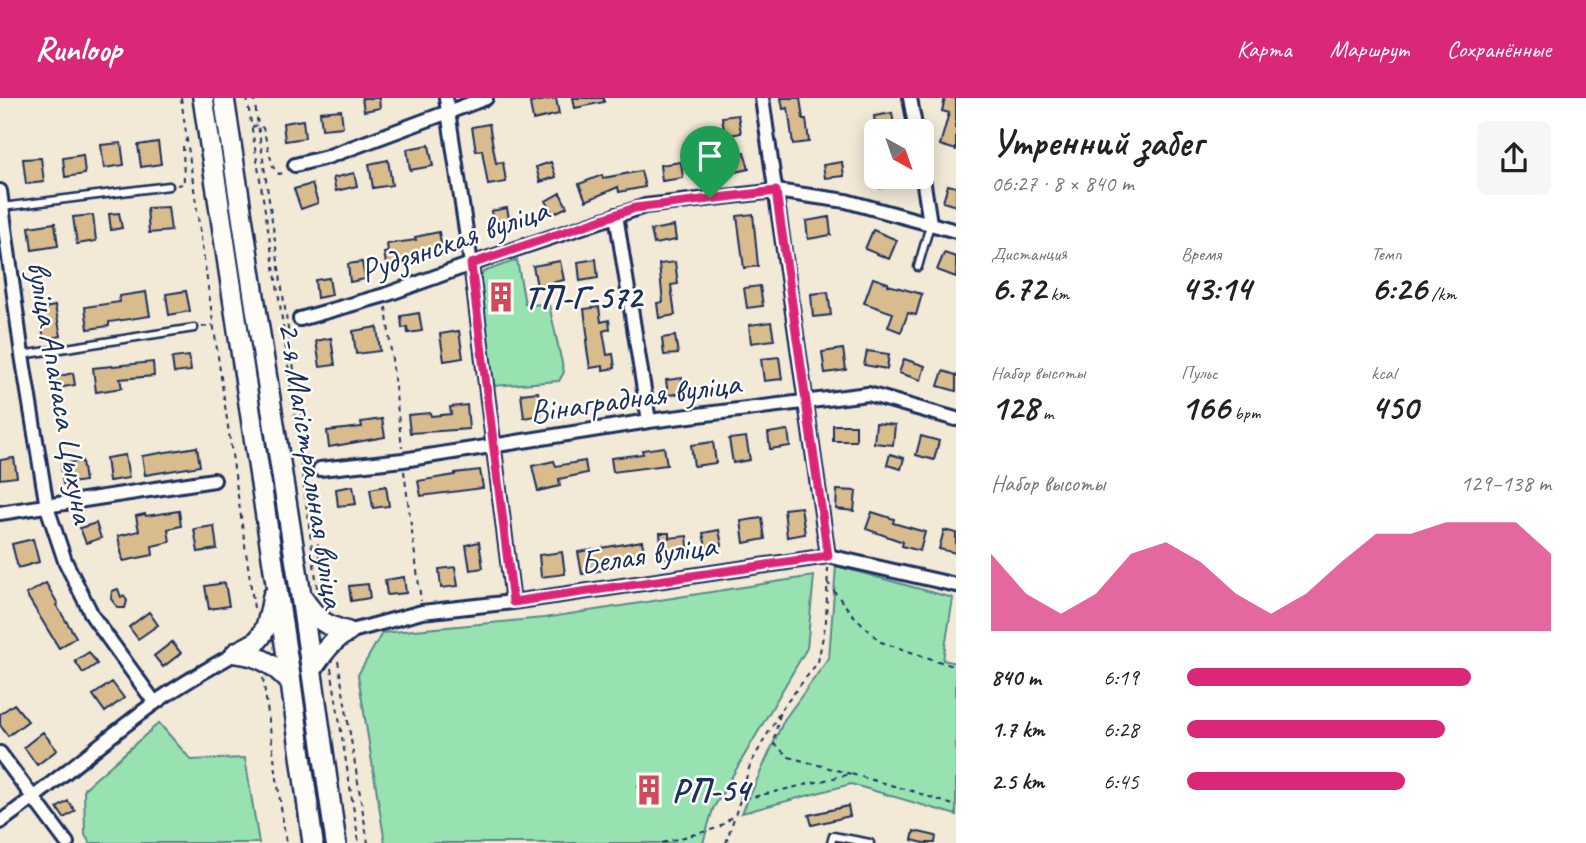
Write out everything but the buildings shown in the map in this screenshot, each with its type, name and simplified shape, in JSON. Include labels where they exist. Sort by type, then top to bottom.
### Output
[{"type":"main road","name":"2-я Магістральная вуліца","points":[[203,98],[313,843]]},
{"type":"main road","name":"2-я Магістральная вуліца","points":[[224,98],[256,309],[310,595],[312,669],[336,843]]},
{"type":"main road","points":[[236,653],[256,642],[263,633],[275,584]]},
{"type":"main road","points":[[310,595],[312,612],[321,621],[330,627],[348,632]]},
{"type":"main road","points":[[312,669],[327,656],[341,635],[348,632]]},
{"type":"main road","points":[[236,653],[258,657],[278,669],[290,683]]},
{"type":"street","points":[[446,98],[471,264],[513,602]]},
{"type":"street","points":[[295,165],[327,157],[486,98]]},
{"type":"street","points":[[762,98],[828,556]]},
{"type":"street","points":[[910,98],[914,119]]},
{"type":"street","points":[[925,189],[930,223]]},
{"type":"street","name":"вуліца Апанаса Цыхуна","points":[[0,191],[22,355],[47,507],[65,561],[93,617],[155,703]]},
{"type":"street","name":"Рудзянская вуліца","points":[[300,319],[385,295],[645,206],[776,191],[846,201],[956,230]]},
{"type":"street","points":[[616,215],[649,421]]},
{"type":"street","name":"Вінаградная вуліца","points":[[320,469],[403,460],[649,421],[868,394],[956,419]]},
{"type":"street","points":[[0,513],[215,480]]},
{"type":"street","name":"Белая вуліца","points":[[348,632],[422,612],[513,602],[828,556],[956,585]]},
{"type":"street","points":[[0,822],[155,703],[236,653]]},
{"type":"street","points":[[0,753],[67,843]]},
{"type":"lane","points":[[2,207],[169,186]]},
{"type":"lane","points":[[918,267],[930,223]]},
{"type":"lane","points":[[22,355],[194,328]]},
{"type":"lane","points":[[831,843],[833,836],[870,843]]},
{"type":"path","points":[[181,98],[255,614]]},
{"type":"path","points":[[247,98],[280,304],[310,595]]},
{"type":"path","points":[[254,98],[325,600]]},
{"type":"path","points":[[252,127],[258,125]]},
{"type":"path","points":[[258,125],[263,128],[275,171],[279,174],[292,172],[295,165]]},
{"type":"path","points":[[169,186],[184,184],[183,144],[187,139]]},
{"type":"path","points":[[194,328],[213,325]]},
{"type":"path","points":[[726,843],[750,765],[781,710],[818,662],[826,621],[828,556]]},
{"type":"path","points":[[827,582],[851,613],[881,642],[956,667]]},
{"type":"path","points":[[327,656],[359,843]]},
{"type":"path","points":[[327,656],[337,660],[368,843]]},
{"type":"path","points":[[263,671],[286,843]]},
{"type":"path","points":[[781,710],[773,743],[789,757],[956,806]]},
{"type":"path","points":[[740,800],[851,775]]},
{"type":"path","points":[[662,843],[718,828],[736,814]]},
{"type":"green space","points":[[517,260],[525,304],[549,305],[564,372],[559,381],[493,386],[480,279],[483,272]]},
{"type":"green space","points":[[836,566],[953,598],[943,660],[956,663],[956,815],[851,784],[742,813],[784,720],[829,658]]},
{"type":"green space","points":[[814,576],[807,648],[713,809],[703,843],[385,843],[358,675],[382,633],[544,618]]},
{"type":"green space","points":[[159,723],[191,760],[245,758],[259,843],[90,843],[85,835],[84,789]]},
{"type":"place","name":"ТП-Г-572","points":[[501,297]]},
{"type":"place","name":"РП-54","points":[[649,790]]},
{"type":"route","points":[[776,191],[828,556],[513,602],[471,264],[635,208],[710,198],[776,191]]}]
